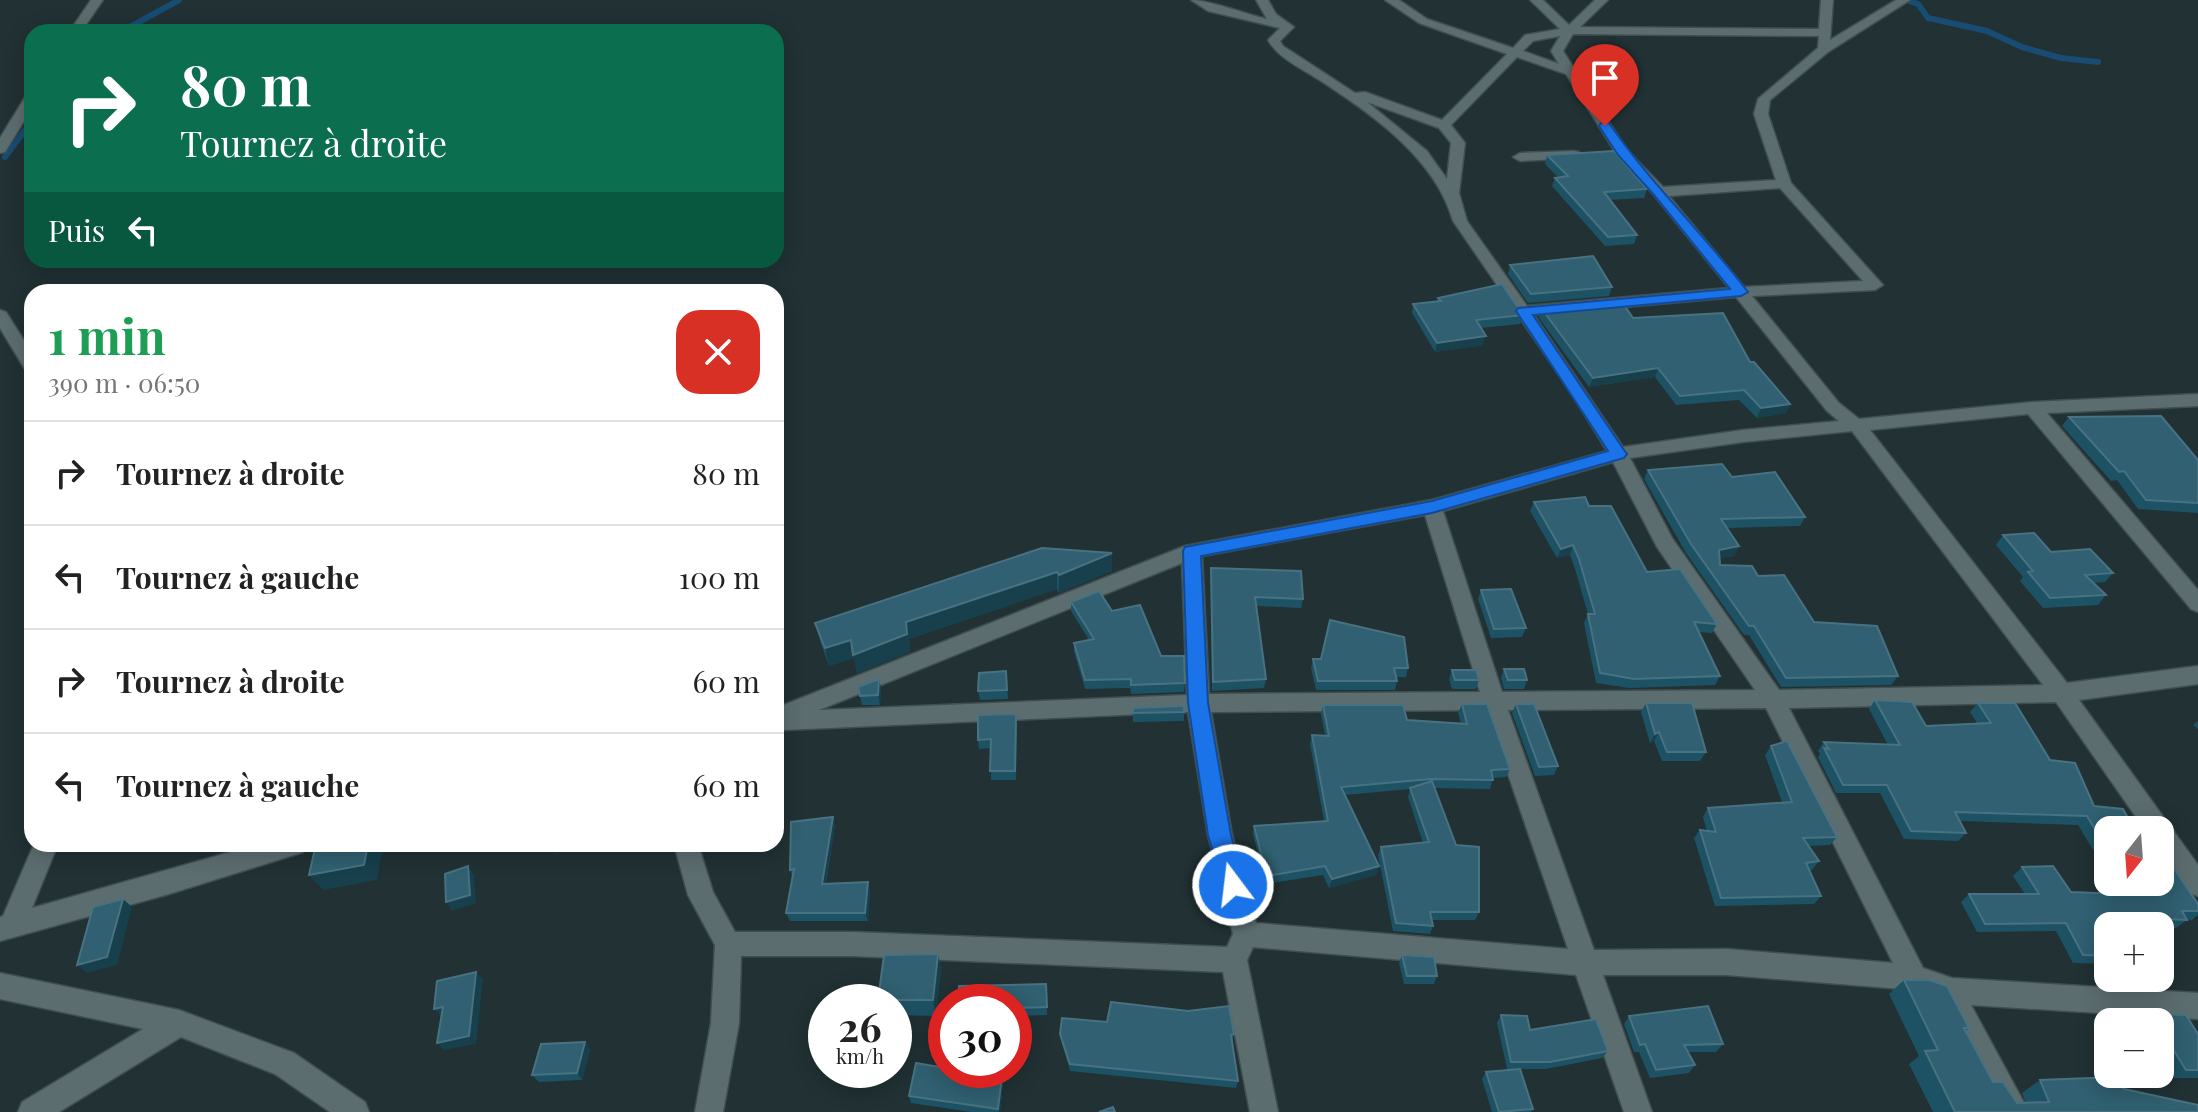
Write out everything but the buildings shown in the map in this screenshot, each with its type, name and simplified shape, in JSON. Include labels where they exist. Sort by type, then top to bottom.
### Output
[{"type":"street","points":[[80,24],[97,0]]},
{"type":"street","points":[[1197,0],[1212,9],[1288,27]]},
{"type":"street","points":[[1262,0],[1271,16],[1288,27]]},
{"type":"street","points":[[1391,0],[1423,21],[1511,54],[1571,72]]},
{"type":"street","points":[[1536,0],[1569,31]]},
{"type":"street","points":[[1602,0],[1569,31],[1557,51],[1571,72],[1608,153],[1659,192],[1833,407],[1858,427],[2062,693],[2149,816]]},
{"type":"street","points":[[1824,49],[1827,0]]},
{"type":"street","points":[[1524,311],[1741,292],[1875,285],[1784,184],[1761,114],[1764,99],[1824,49],[1904,0]]},
{"type":"street","points":[[1288,27],[1274,40],[1279,48],[1288,57],[1341,88],[1422,154],[1454,199]]},
{"type":"street","points":[[1444,125],[1529,38],[1569,31],[1825,33]]},
{"type":"street","points":[[1341,88],[1444,125],[1458,143],[1454,199],[1460,221],[1524,311],[1618,454],[1664,542],[1773,699],[1914,977]]},
{"type":"street","points":[[0,149],[24,110]]},
{"type":"street","points":[[1520,157],[1608,153]]},
{"type":"street","points":[[1659,192],[1784,184]]},
{"type":"street","points":[[0,315],[24,354]]},
{"type":"street","points":[[784,717],[1192,551],[1432,507],[1618,454],[1743,436],[2033,408],[2198,400]]},
{"type":"street","points":[[2033,408],[2198,604]]},
{"type":"street","points":[[1432,507],[1494,702],[1638,1112]]},
{"type":"street","points":[[1192,551],[1198,703],[1220,835],[1246,934],[1234,960],[1264,1112]]},
{"type":"street","points":[[784,720],[1198,703],[1773,699],[2062,693],[2198,675]]},
{"type":"street","points":[[2174,851],[2198,885]]},
{"type":"street","points":[[6,927],[42,852]]},
{"type":"street","points":[[6,927],[266,852]]},
{"type":"street","points":[[688,852],[701,895],[728,944],[725,1023],[709,1112]]},
{"type":"street","points":[[1246,934],[1587,963],[1727,962],[1914,977],[1952,991],[2198,1006]]},
{"type":"street","points":[[728,944],[853,944],[1234,960]]},
{"type":"street","points":[[0,986],[179,1023],[284,1063],[350,1111]]},
{"type":"street","points":[[1952,991],[1964,1021],[2015,1112]]},
{"type":"street","points":[[32,1112],[179,1023]]},
{"type":"waterway","points":[[136,24],[179,0]]},
{"type":"waterway","points":[[1906,0],[1918,4],[1928,18],[1987,31],[2022,47],[2061,58],[2098,62]]},
{"type":"waterway","points":[[5,157],[24,132]]},
{"type":"route","points":[[1233,885],[1220,835],[1198,703],[1192,551],[1432,507],[1618,454],[1524,311],[1741,292],[1622,152],[1605,126]]}]
